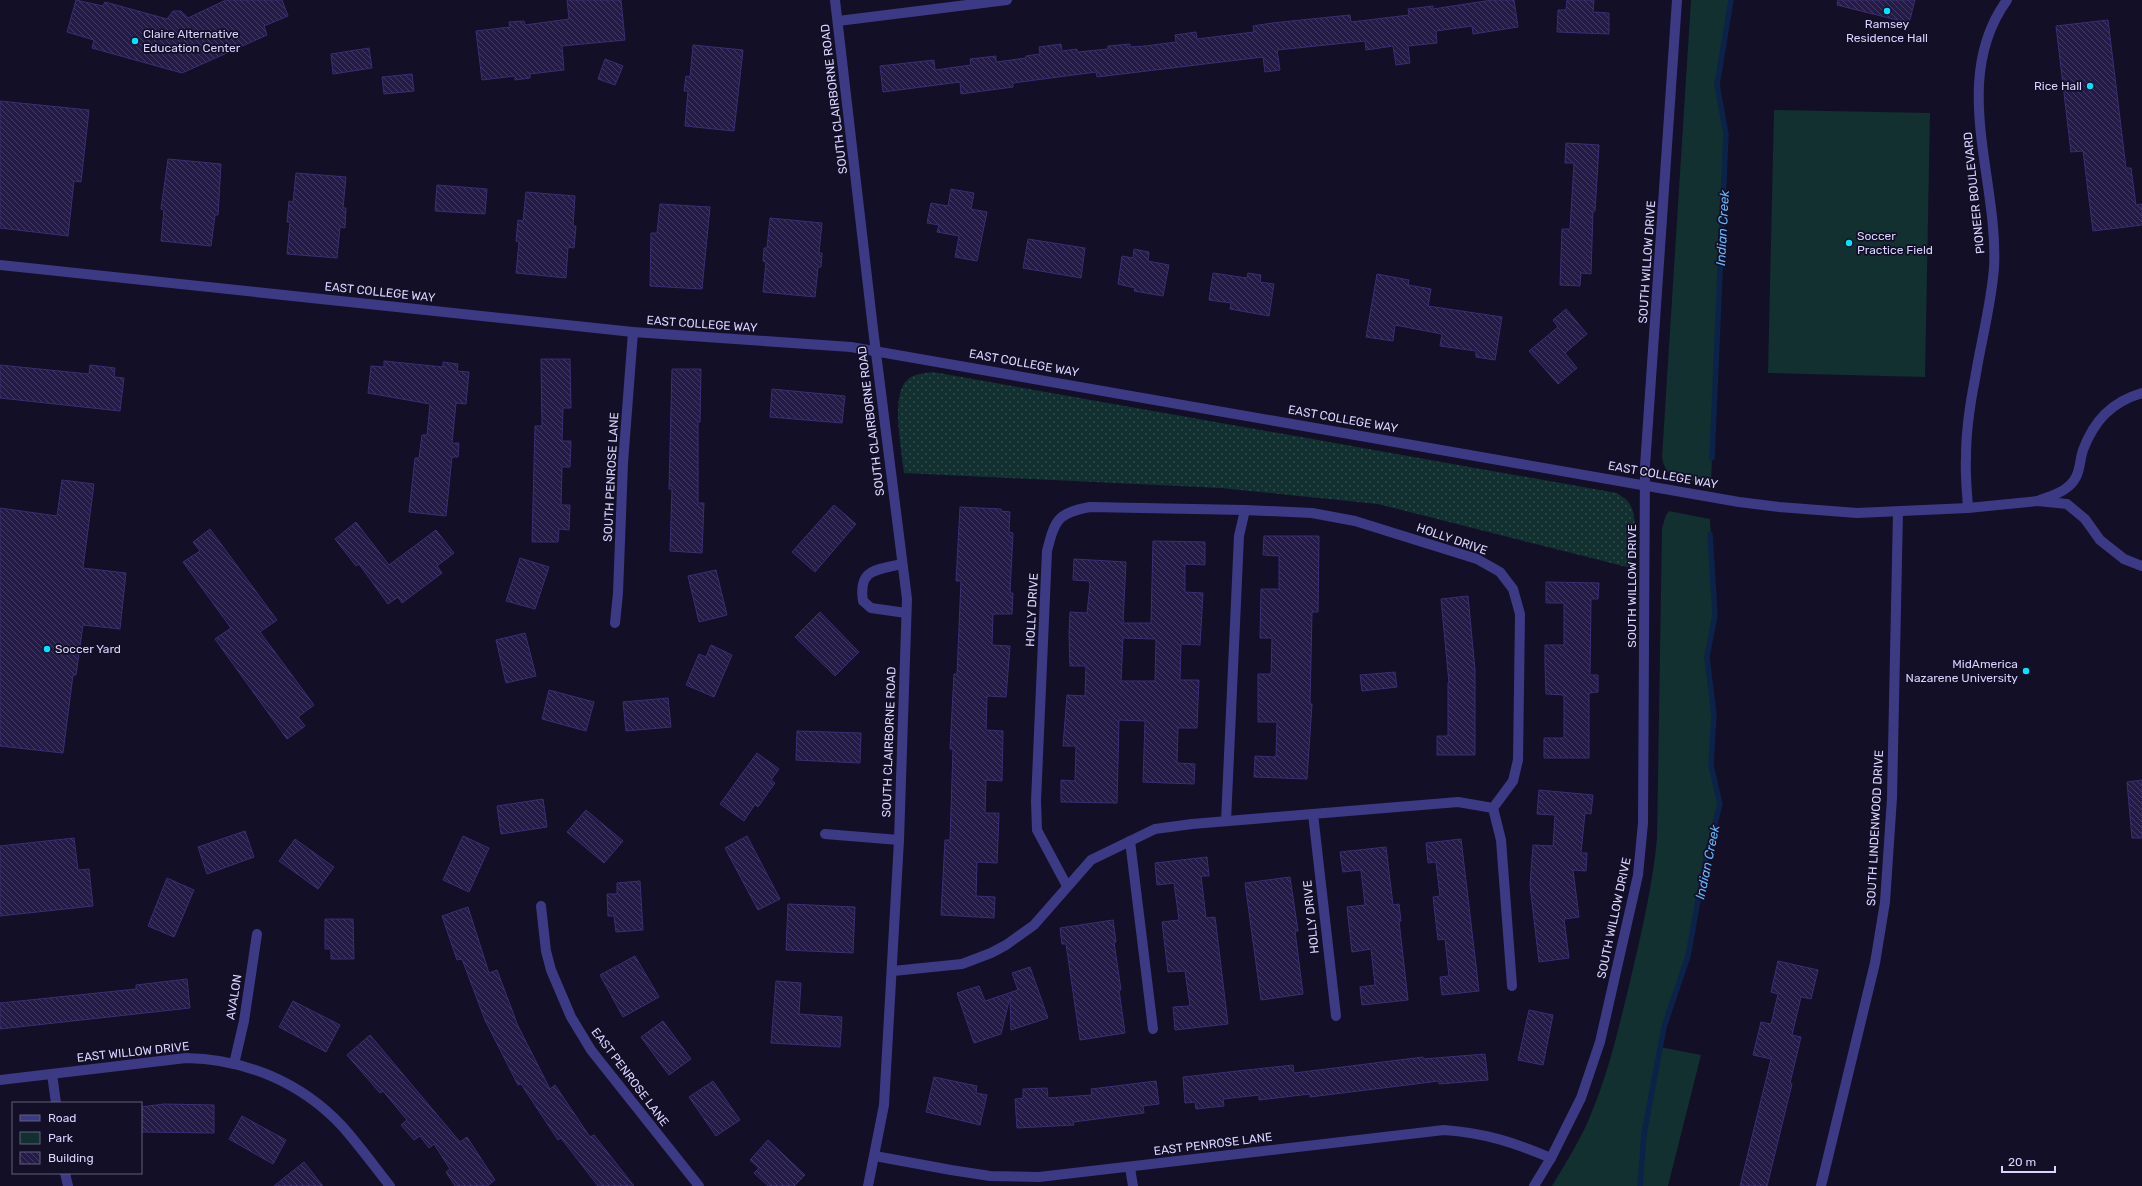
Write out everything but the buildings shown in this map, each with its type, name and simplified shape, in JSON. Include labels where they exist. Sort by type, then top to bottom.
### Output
[{"type":"street","name":"SOUTH CLAIRBORNE ROAD","points":[[835,0],[907,599],[893,971],[884,1105],[868,1186]]},
{"type":"street","points":[[838,21],[1007,0]]},
{"type":"street","name":"SOUTH WILLOW DRIVE","points":[[1551,1158],[1581,1098],[1600,1042],[1638,875],[1643,823],[1645,466],[1677,0]]},
{"type":"street","name":"PIONEER BOULEVARD","points":[[1968,508],[1966,457],[1968,419],[1990,305],[1994,267],[1993,226],[1978,90],[1980,61],[1990,31],[2007,0]]},
{"type":"street","name":"EAST COLLEGE WAY","points":[[0,265],[633,332],[851,347],[1779,507],[1857,512],[1898,512],[1968,508],[2038,501],[2067,504],[2085,519],[2100,540],[2124,559],[2142,566]]},
{"type":"street","name":"SOUTH PENROSE LANE","points":[[615,623],[623,463],[633,332]]},
{"type":"street","name":"EAST COLLEGE WAY","points":[[2038,501],[2064,490],[2076,477],[2083,451],[2092,428],[2109,409],[2131,396],[2142,392]]},
{"type":"street","name":"HOLLY DRIVE","points":[[1067,886],[1037,830],[1036,801],[1047,551],[1054,523],[1071,510],[1090,507],[1312,513],[1356,521],[1477,560],[1500,572],[1513,589],[1520,614],[1518,760],[1513,781],[1493,808]]},
{"type":"street","points":[[1226,821],[1239,536],[1245,510]]},
{"type":"street","name":"SOUTH LINDENWOOD DRIVE","points":[[1821,1186],[1875,963],[1885,902],[1892,798],[1898,512]]},
{"type":"street","points":[[902,564],[874,571],[866,576],[861,587],[863,601],[871,608],[906,613]]},
{"type":"street","points":[[893,971],[962,964],[991,953],[1021,935],[1034,925],[1091,860],[1155,829],[1226,821],[1458,802],[1493,808],[1501,840],[1512,986]]},
{"type":"street","name":"HOLLY DRIVE","points":[[1313,814],[1336,1016]]},
{"type":"street","points":[[825,834],[899,840]]},
{"type":"street","points":[[1130,841],[1153,1029]]},
{"type":"street","name":"EAST PENROSE LANE","points":[[541,906],[546,951],[551,970],[571,1017],[591,1050],[699,1186]]},
{"type":"street","name":"AVALON","points":[[234,1064],[244,1021],[257,934]]},
{"type":"street","name":"EAST WILLOW DRIVE","points":[[0,1080],[186,1058],[204,1058],[262,1071],[292,1086],[319,1104],[342,1126],[390,1186]]},
{"type":"street","points":[[52,1074],[56,1102]]},
{"type":"street","name":"EAST PENROSE LANE","points":[[875,1156],[990,1176],[1039,1177],[1130,1168],[1444,1130],[1481,1134],[1507,1141],[1551,1158]]},
{"type":"street","points":[[1534,1186],[1551,1158]]},
{"type":"street","points":[[1130,1168],[1133,1186]]},
{"type":"street","points":[[65,1174],[68,1186]]},
{"type":"green space","points":[[1691,0],[1731,0],[1717,85],[1726,134],[1711,482],[1680,479],[1673,476],[1664,466],[1662,457]]},
{"type":"green space","name":"Soccer Practice Field","points":[[1774,110],[1930,113],[1925,377],[1768,373]]},
{"type":"green space","points":[[933,372],[1617,493],[1628,502],[1634,517],[1635,526],[1631,568],[1378,504],[1221,488],[904,473],[898,424],[899,398],[902,388],[907,380],[912,376]]},
{"type":"green space","points":[[1669,511],[1710,519],[1715,615],[1707,657],[1714,715],[1711,766],[1720,804],[1705,862],[1688,956],[1664,1027],[1660,1047],[1701,1055],[1668,1186],[1552,1186],[1584,1129],[1604,1080],[1628,990],[1649,896],[1657,839],[1662,528],[1666,515]]},
{"type":"waterway","name":"Indian Creek","points":[[1712,458],[1726,134],[1717,85],[1731,0]]},
{"type":"waterway","name":"Indian Creek","points":[[1640,1186],[1644,1134],[1664,1027],[1688,956],[1705,862],[1720,804],[1711,765],[1714,715],[1707,657],[1715,615],[1710,534]]},
{"type":"place","name":"Ramsey Residence Hall","points":[[1887,11]]},
{"type":"place","name":"Claire Alternative Education Center","points":[[135,41]]},
{"type":"place","name":"Rice Hall","points":[[2090,86]]},
{"type":"place","name":"Soccer Practice Field","points":[[1849,243]]},
{"type":"place","name":"Soccer Yard","points":[[47,649]]},
{"type":"place","name":"MidAmerica Nazarene University","points":[[2026,671]]}]
